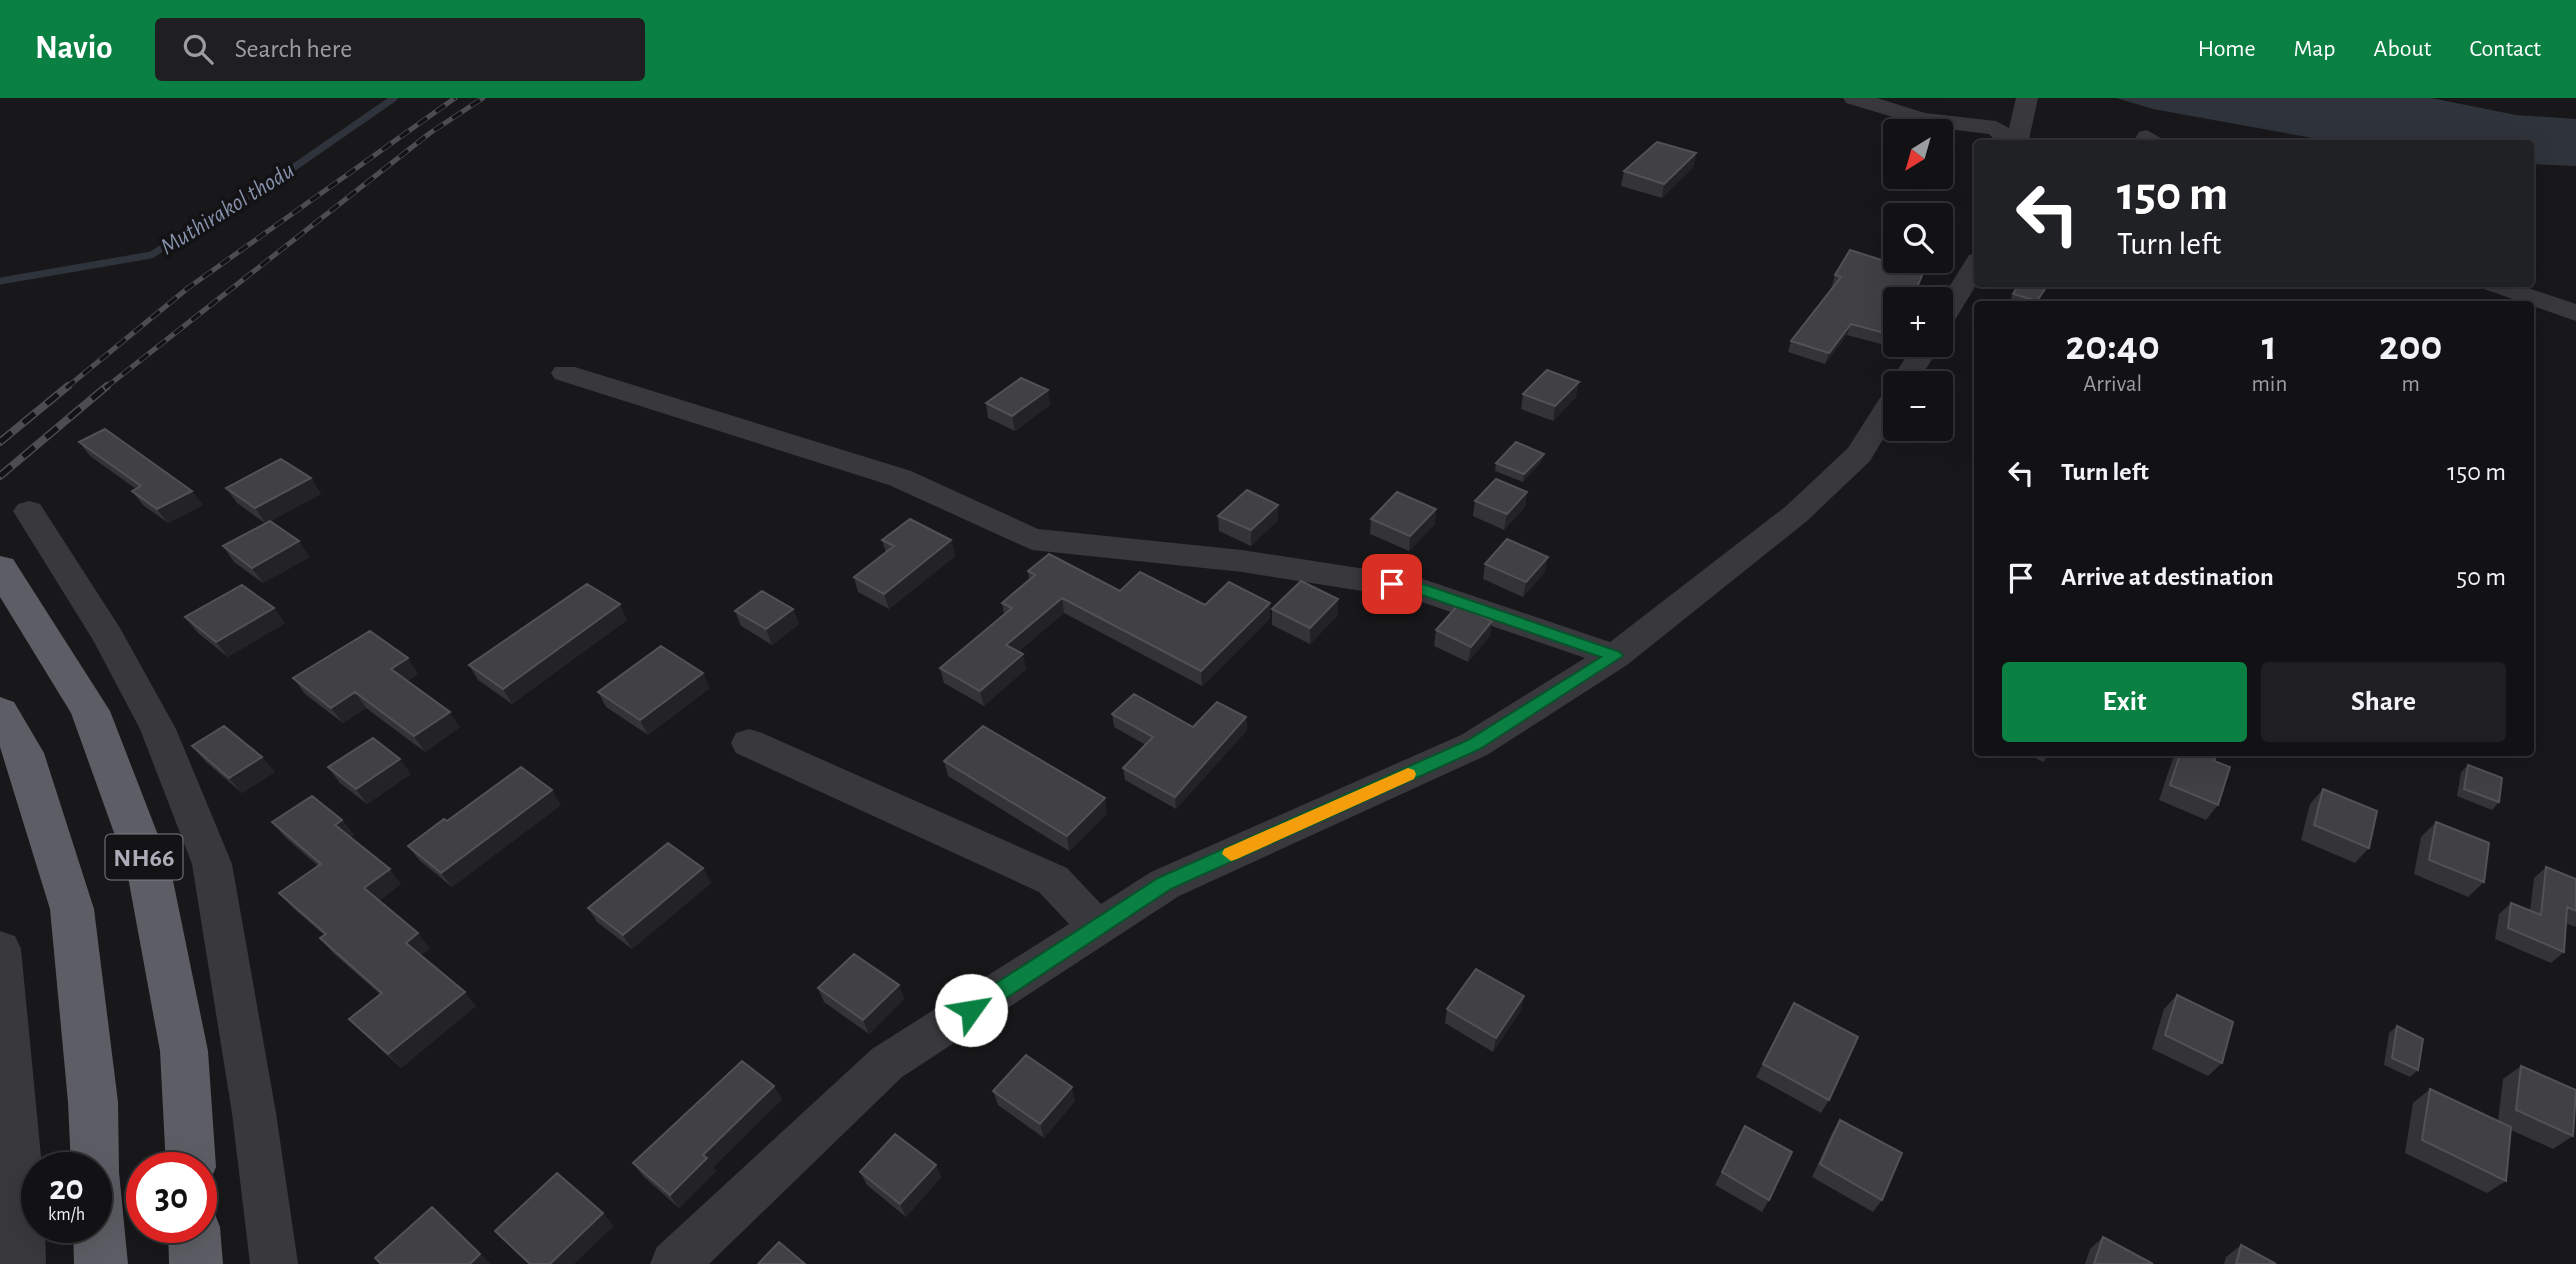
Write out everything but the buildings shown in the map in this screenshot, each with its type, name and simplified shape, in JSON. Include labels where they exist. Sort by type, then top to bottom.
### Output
[{"type":"highway","name":"NH66","points":[[3,571],[90,711],[148,866],[184,1051],[190,1152]]},
{"type":"highway","name":"NH66","points":[[0,712],[24,753],[72,909],[93,1102],[95,1152]]},
{"type":"highway","points":[[100,1243],[101,1264]]},
{"type":"highway","points":[[195,1243],[196,1264]]},
{"type":"street","points":[[1854,98],[1923,119],[1996,128],[2010,140]]},
{"type":"street","points":[[2016,140],[2027,98]]},
{"type":"street","points":[[1953,302],[1974,267]]},
{"type":"street","points":[[2502,287],[2576,313]]},
{"type":"street","points":[[565,373],[900,478],[1032,539],[1242,561],[1417,588],[1615,656]]},
{"type":"street","points":[[674,1264],[887,1063],[1165,884],[1474,745],[1615,656],[1796,514],[1859,454],[1883,415]]},
{"type":"street","points":[[29,511],[108,637],[158,729],[212,864],[254,1113],[274,1264]]},
{"type":"street","points":[[749,743],[1054,880],[1098,928]]},
{"type":"street","points":[[0,949],[18,1121],[22,1264]]},
{"type":"shaded area","points":[[2116,98],[2431,98],[2516,115],[2576,119],[2576,166],[2534,164],[2534,140],[2324,140],[2153,109]]},
{"type":"waterway","name":"Muthirakol thodu","points":[[0,281],[151,255],[277,179],[394,98]]},
{"type":"railway","points":[[66,388],[188,288],[455,98]]},
{"type":"railway","points":[[105,388],[430,133],[483,98]]},
{"type":"railway","points":[[0,442],[68,386]]},
{"type":"railway","points":[[0,476],[107,386]]},
{"type":"slow traffic","points":[[1231,854],[1408,774]]},
{"type":"route","points":[[971,1010],[1165,884],[1474,745],[1615,656],[1417,588],[1392,584]]}]
